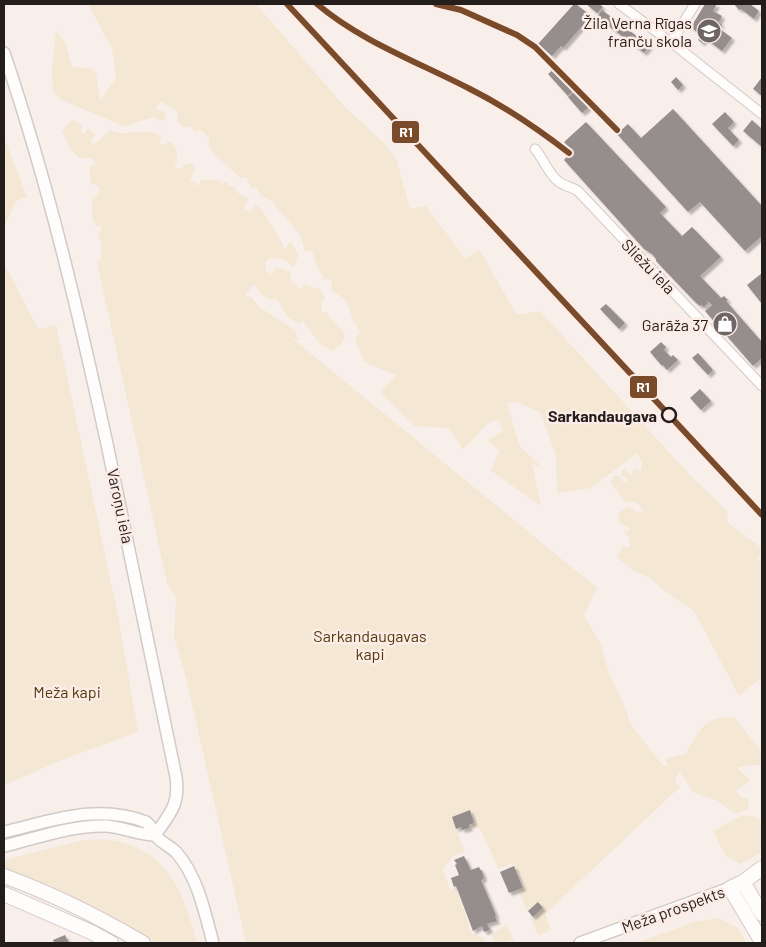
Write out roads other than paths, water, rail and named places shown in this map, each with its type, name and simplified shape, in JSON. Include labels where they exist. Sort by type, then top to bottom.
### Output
[{"type":"main road","name":"Meža prospekts","points":[[730,888],[743,882],[762,868]]},
{"type":"main road","points":[[4,876],[72,904],[144,943]]},
{"type":"main road","points":[[743,882],[762,914]]},
{"type":"main road","points":[[730,888],[762,942]]},
{"type":"main road","points":[[4,894],[91,932],[111,943]]},
{"type":"street","points":[[619,4],[671,42],[762,114]]},
{"type":"street","points":[[671,42],[695,4]]},
{"type":"street","name":"Varoņu iela","points":[[4,53],[38,159],[62,246],[132,558],[176,777],[176,804],[155,835]]},
{"type":"street","name":"Sliežu iela","points":[[535,149],[542,156],[548,170],[559,182],[578,191],[762,386]]},
{"type":"street","points":[[4,832],[66,816],[98,813],[124,815],[150,824],[155,835],[176,853],[192,877],[204,908],[213,943]]},
{"type":"street","points":[[4,846],[61,832],[94,827],[118,827],[142,835],[155,835]]},
{"type":"street","name":"Meža prospekts","points":[[580,943],[730,888]]},
{"type":"railway","points":[[317,4],[353,30],[371,40],[496,103],[534,127],[569,153]]},
{"type":"railway","points":[[436,4],[461,10],[517,35],[535,47],[617,130]]},
{"type":"place","name":"Žila Verna Rīgas franču skola","points":[[709,31]]},
{"type":"place","name":"Garāža 37","points":[[725,324]]},
{"type":"place","name":"Sarkandaugava","points":[[669,415]]},
{"type":"park label","name":"Sarkandaugavas kapi","points":[[370,644]]},
{"type":"park label","name":"Meža kapi","points":[[67,691]]}]
